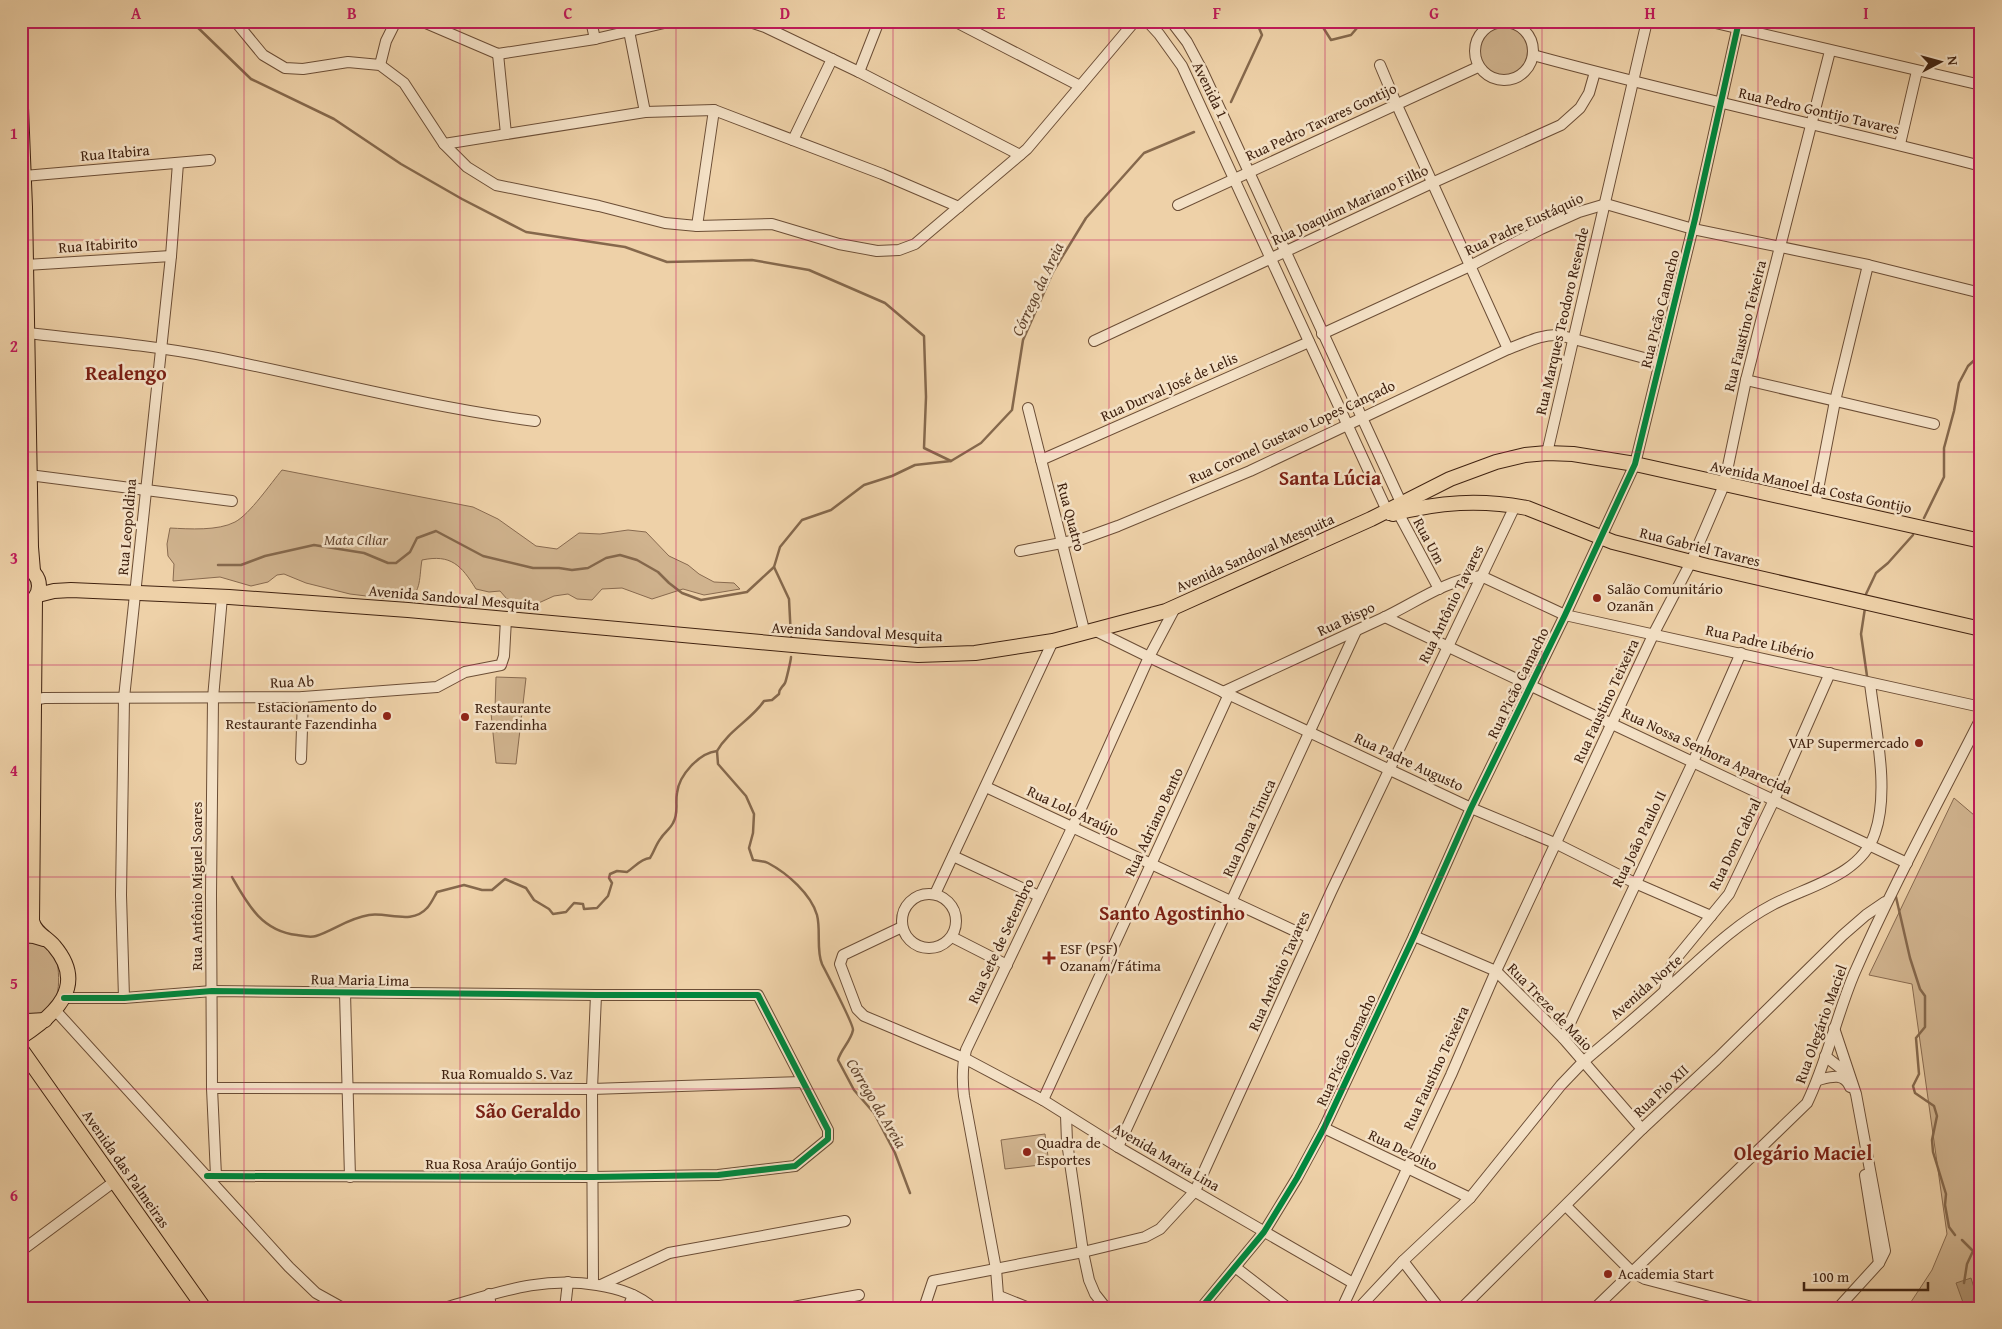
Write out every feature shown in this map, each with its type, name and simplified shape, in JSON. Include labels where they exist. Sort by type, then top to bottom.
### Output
[{"type":"main road","points":[[21,108],[24,176],[23,221],[26,265],[31,571],[40,582],[36,597],[33,700],[32,921],[35,930],[49,941],[62,956],[66,965],[68,987],[56,1011],[21,1037]]},
{"type":"main road","name":"Avenida Sandoval Mesquita","points":[[21,605],[36,597],[54,591],[71,590],[222,597],[408,610],[826,648],[918,654],[975,653],[1053,641],[1174,608],[1371,519],[1398,509],[1450,479],[1496,462],[1525,455],[1547,453],[1572,454],[1635,464]]},
{"type":"main road","name":"Avenida Manoel da Costa Gontijo","points":[[1635,464],[1981,541]]},
{"type":"main road","points":[[1450,479],[1446,482],[1444,493],[1447,498],[1457,502]]},
{"type":"main road","name":"Rua Gabriel Tavares","points":[[1398,509],[1457,502],[1527,508],[1600,537],[1691,562],[1981,629]]},
{"type":"main road","name":"Avenida Sandoval Mesquita","points":[[31,571],[71,590]]},
{"type":"main road","points":[[21,936],[34,936],[49,941]]},
{"type":"main road","points":[[21,1018],[28,1021],[45,1020]]},
{"type":"main road","name":"Avenida das Palmeiras","points":[[21,1048],[193,1308]]},
{"type":"main road","name":"Avenida das Palmeiras","points":[[21,1064],[204,1308]]},
{"type":"street","points":[[235,21],[263,54],[285,68],[303,69],[348,62],[380,65],[404,83],[444,144],[467,167],[496,185],[599,206],[665,223],[697,226],[772,224],[839,244],[877,251],[899,250],[916,244],[1020,155],[1135,21]]},
{"type":"street","points":[[380,65],[386,41],[396,21]]},
{"type":"street","points":[[421,21],[446,26],[498,54],[594,39],[673,21]]},
{"type":"street","points":[[591,21],[594,39]]},
{"type":"street","points":[[747,21],[765,27],[859,72],[1020,155]]},
{"type":"street","points":[[859,72],[879,21]]},
{"type":"street","points":[[954,21],[1080,86]]},
{"type":"street","name":"Avenida 1","points":[[1147,21],[1182,66],[1347,424],[1398,509]]},
{"type":"street","name":"Avenida 1","points":[[1171,21],[1187,42],[1202,70],[1284,252],[1362,418],[1398,509]]},
{"type":"street","name":"Rua Marques Teodoro Resende","points":[[1547,453],[1647,21]]},
{"type":"street","points":[[1707,21],[1738,25],[1830,51],[1981,85]]},
{"type":"street","points":[[1515,22],[1530,36],[1534,55],[1531,64],[1517,78],[1498,80],[1489,76],[1478,66],[1475,52],[1476,42],[1488,27],[1496,23],[1515,22]]},
{"type":"street","name":"Rua Picão Camacho","points":[[1206,1306],[1264,1232],[1297,1178],[1324,1128],[1472,808],[1635,464],[1693,230],[1738,25]]},
{"type":"street","points":[[629,32],[645,112]]},
{"type":"street","name":"Rua Faustino Teixeira","points":[[1342,1308],[1654,633],[1691,562],[1724,485],[1746,380],[1813,124],[1830,51]]},
{"type":"street","points":[[498,54],[506,134]]},
{"type":"street","name":"Rua Pedro Gontijo Tavares","points":[[1534,55],[1634,83],[1900,144],[1979,165]]},
{"type":"street","points":[[793,140],[832,59]]},
{"type":"street","points":[[1380,65],[1508,349]]},
{"type":"street","name":"Rua Pedro Tavares Gontijo","points":[[1178,205],[1478,66]]},
{"type":"street","points":[[1900,144],[1917,71]]},
{"type":"street","name":"Rua Joaquim Mariano Filho","points":[[1094,341],[1432,183],[1561,125],[1580,108],[1589,93],[1595,72]]},
{"type":"street","points":[[444,144],[645,112],[714,110],[882,174],[959,208]]},
{"type":"street","points":[[697,226],[714,110]]},
{"type":"street","name":"Rua Itabira","points":[[24,176],[210,160]]},
{"type":"street","name":"Rua Leopoldina","points":[[124,998],[121,895],[124,698],[136,594],[145,489],[162,349],[178,162]]},
{"type":"street","name":"Rua Padre Eustáquio","points":[[1322,334],[1470,266],[1579,212],[1606,204],[1693,230],[1781,246],[1868,265],[1981,293]]},
{"type":"street","name":"Rua Itabirito","points":[[26,265],[171,256]]},
{"type":"street","points":[[1815,505],[1835,401],[1868,265]]},
{"type":"street","points":[[27,333],[210,356],[464,411],[535,422]]},
{"type":"street","name":"Rua Coronel Gustavo Lopes Cançado","points":[[1020,551],[1062,544],[1118,526],[1250,471],[1508,349],[1549,334],[1659,362]]},
{"type":"street","name":"Rua Durval José de Lelis","points":[[1041,460],[1309,342]]},
{"type":"street","points":[[1746,380],[1934,424]]},
{"type":"street","name":"Rua Quatro","points":[[1028,408],[1062,544],[1091,632]]},
{"type":"street","points":[[30,475],[232,501]]},
{"type":"street","name":"Rua Antônio Tavares","points":[[924,1308],[933,1281],[1083,1252],[1154,1233],[1171,1218],[1195,1191],[1310,938],[1514,506]]},
{"type":"street","name":"Rua Um","points":[[1398,509],[1438,589]]},
{"type":"street","name":"Rua Bispo","points":[[1226,693],[1385,617],[1438,589],[1462,580],[1481,576]]},
{"type":"street","name":"Rua Padre Libério","points":[[1481,576],[1565,615],[1654,633],[1981,708]]},
{"type":"street","name":"Rua Antônio Miguel Soares","points":[[211,1176],[213,698],[222,597]]},
{"type":"street","name":"Rua Sete de Setembro","points":[[999,1308],[996,1269],[964,1096],[962,1077],[966,1050],[1174,608]]},
{"type":"street","name":"Rua Nossa Senhora Aparecida","points":[[1385,617],[1907,863]]},
{"type":"street","name":"Rua Ab","points":[[33,700],[44,698],[303,697],[437,687],[465,672],[500,665],[504,656],[506,619]]},
{"type":"street","name":"Rua Dona Tinuca","points":[[1118,1147],[1356,631]]},
{"type":"street","name":"Rua Padre Augusto","points":[[1091,632],[1472,808],[1557,844],[1635,883],[1710,916]]},
{"type":"street","points":[[935,894],[1053,641]]},
{"type":"street","name":"Rua João Paulo II","points":[[1563,1038],[1693,762],[1741,653]]},
{"type":"street","name":"Rua Dom Cabral","points":[[1665,991],[1668,972],[1674,961],[1729,894],[1774,800],[1830,673]]},
{"type":"street","name":"Avenida Norte","points":[[1359,1308],[1404,1261],[1470,1198],[1561,1085],[1583,1062],[1739,926],[1772,905],[1842,872],[1870,844],[1875,833],[1882,786],[1870,683]]},
{"type":"street","name":"Rua Adriano Bento","points":[[1043,1100],[1151,865],[1226,693]]},
{"type":"street","points":[[301,759],[303,697]]},
{"type":"street","name":"Rua Olegário Maciel","points":[[1595,1308],[1802,1108],[1818,1080],[1834,1028],[1853,978],[1886,902],[1981,718]]},
{"type":"street","name":"Rua Lolo Araújo","points":[[986,787],[1310,938]]},
{"type":"street","points":[[953,856],[1039,896]]},
{"type":"street","points":[[922,894],[935,894],[943,897],[955,911],[956,929],[946,943],[928,949],[912,942],[906,935],[902,927],[902,918],[910,901],[922,894]]},
{"type":"street","name":"Rua Pio XII","points":[[1462,1308],[1642,1129],[1717,1059],[1843,935],[1866,915],[1886,902]]},
{"type":"street","name":"Avenida Maria Lina","points":[[902,927],[843,955],[840,964],[857,1009],[864,1016],[964,1058],[1043,1100],[1118,1147],[1353,1283]]},
{"type":"street","name":"Rua Treze de Maio","points":[[1414,936],[1496,972],[1563,1038],[1642,1129]]},
{"type":"street","points":[[952,937],[1007,964]]},
{"type":"street","name":"Rua Maria Lima","points":[[64,998],[124,998],[212,991],[596,996],[758,995],[802,1082]]},
{"type":"street","points":[[344,992],[350,1177]]},
{"type":"street","points":[[596,996],[592,1089],[597,1285]]},
{"type":"street","points":[[56,1011],[211,1176],[305,1283],[316,1293],[343,1308]]},
{"type":"street","points":[[1834,1028],[1851,1082],[1885,1251],[1879,1263],[1838,1308]]},
{"type":"street","points":[[1825,1056],[1842,1068],[1851,1082]]},
{"type":"street","points":[[1818,1080],[1838,1076],[1851,1082]]},
{"type":"street","name":"Rua Romualdo S. Vaz","points":[[212,1088],[592,1089],[802,1082]]},
{"type":"street","name":"Rua Rosa Araújo Gontijo","points":[[211,1176],[593,1177],[718,1175],[795,1166],[828,1139],[828,1130],[802,1082]]},
{"type":"street","points":[[1066,1115],[1067,1142],[1083,1252],[1089,1280],[1095,1294],[1106,1308]]},
{"type":"street","name":"Rua Dezoito","points":[[1324,1128],[1406,1169],[1470,1198]]},
{"type":"street","points":[[21,1251],[111,1184]]},
{"type":"street","points":[[1566,1206],[1632,1272],[1645,1279],[1756,1308]]},
{"type":"street","points":[[597,1285],[669,1252],[845,1221]]},
{"type":"street","points":[[1404,1261],[1438,1308]]},
{"type":"street","points":[[1235,1267],[1288,1308]]},
{"type":"street","points":[[444,1308],[489,1294],[542,1282],[568,1282],[620,1289],[653,1308]]},
{"type":"street","points":[[565,1308],[568,1282]]},
{"type":"street","points":[[489,1294],[491,1308]]},
{"type":"street","points":[[628,1308],[633,1295]]},
{"type":"street","points":[[788,1308],[859,1295]]},
{"type":"street","points":[[999,1296],[1029,1308]]},
{"type":"green space","points":[[1499,27],[1509,27],[1521,34],[1528,46],[1528,56],[1521,68],[1509,75],[1499,75],[1491,71],[1484,64],[1480,56],[1480,46],[1484,38],[1491,31]]},
{"type":"green space","name":"Mata Ciliar","points":[[282,470],[473,507],[498,519],[536,546],[557,549],[579,533],[600,534],[628,530],[646,532],[669,556],[688,565],[699,574],[714,582],[734,583],[740,589],[704,595],[683,589],[652,599],[622,588],[602,589],[592,600],[577,599],[568,594],[554,596],[532,606],[507,599],[500,591],[489,592],[476,589],[460,568],[448,560],[441,559],[422,560],[418,588],[407,601],[350,594],[306,583],[284,574],[277,575],[268,582],[251,586],[220,577],[173,581],[174,564],[168,556],[167,544],[170,528],[212,528],[235,522],[254,505]]},
{"type":"green space","points":[[21,572],[32,578],[33,592],[21,600]]},
{"type":"green space","points":[[496,677],[526,678],[516,764],[496,763],[491,713],[495,708]]},
{"type":"green space","points":[[1954,798],[1981,821],[1981,1308],[1907,1308],[1932,1270],[1947,1234],[1912,984],[1869,975]]},
{"type":"green space","points":[[21,942],[41,942],[57,958],[59,978],[57,995],[49,1009],[32,1018],[21,1012]]},
{"type":"green space","points":[[1045,1134],[1049,1164],[1005,1169],[1001,1140]]},
{"type":"shaded area","points":[[1971,1278],[1979,1304],[1971,1308],[1965,1308],[1956,1283]]},
{"type":"waterway","points":[[191,21],[251,79],[334,119],[401,164],[462,199],[526,232],[625,247],[667,262],[752,260],[809,270],[885,303],[924,336],[926,397],[924,448],[951,461]]},
{"type":"waterway","name":"Córrego da Areia","points":[[1231,102],[1262,35],[1256,21]]},
{"type":"waterway","name":"Córrego da Areia","points":[[1319,21],[1331,40],[1351,35],[1363,21]]},
{"type":"waterway","name":"Córrego da Areia","points":[[791,638],[789,599],[774,567],[780,547],[802,520],[831,510],[864,485],[892,476],[915,465],[951,461],[981,443],[1012,410],[1023,340],[1053,272],[1086,218],[1144,153],[1194,132]]},
{"type":"waterway","points":[[1924,518],[1944,477],[1944,448],[1959,383],[1968,366],[1981,354]]},
{"type":"waterway","points":[[218,565],[241,565],[265,556],[314,545],[364,553],[388,563],[396,563],[410,552],[417,538],[436,531],[483,556],[533,568],[572,570],[588,568],[606,558],[620,555],[637,560],[658,572],[682,593],[701,600],[747,592],[774,567]]},
{"type":"waterway","points":[[1866,594],[1876,573],[1888,563],[1913,535]]},
{"type":"waterway","points":[[1865,608],[1861,634],[1867,676]]},
{"type":"waterway","points":[[232,877],[250,907],[265,922],[285,933],[306,937],[316,936],[369,915],[414,916],[427,908],[437,892],[464,885],[482,890],[492,890],[505,879],[526,888],[534,900],[549,909],[553,914],[566,912],[574,903],[583,904],[584,909],[597,908],[608,896],[612,883],[609,878],[610,874],[617,871],[627,872],[640,862],[650,858],[659,840],[672,825],[676,816],[676,797],[679,786],[691,766],[703,756],[717,751],[727,737],[753,714],[764,701],[772,700],[779,694],[786,681],[791,657]]},
{"type":"waterway","name":"Córrego da Areia","points":[[717,751],[718,764],[746,796],[754,814],[753,833],[749,848],[753,860],[766,862],[783,872],[804,892],[814,907],[818,921],[820,958],[853,1030],[838,1060],[854,1090],[874,1113],[895,1153],[910,1193]]},
{"type":"waterway","points":[[1896,897],[1910,958],[1920,989],[1925,996],[1925,1027],[1916,1038],[1919,1074],[1913,1086],[1915,1093],[1934,1106],[1937,1116],[1932,1140],[1933,1152],[1946,1194],[1945,1205],[1949,1227],[1955,1235]]},
{"type":"waterway","points":[[1962,1240],[1973,1251],[1967,1264],[1964,1283]]},
{"type":"cycle path","points":[[1201,1308],[1264,1232],[1297,1178],[1324,1128],[1414,936],[1471,808],[1565,615],[1635,464],[1695,219],[1739,21]]},
{"type":"cycle path","points":[[64,998],[124,998],[212,991],[758,995],[828,1130],[828,1139],[795,1166],[718,1175],[593,1177],[207,1176]]},
{"type":"place","name":"Salão Comunitário Ozanãn","points":[[1597,598]]},
{"type":"place","name":"Estacionamento do Restaurante Fazendinha","points":[[387,716]]},
{"type":"place","name":"Restaurante Fazendinha","points":[[465,717]]},
{"type":"place","name":"VAP Supermercado","points":[[1919,743]]},
{"type":"place","name":"ESF (PSF) Ozanam/Fátima","points":[[1049,958]]},
{"type":"place","name":"Quadra de Esportes","points":[[1027,1152]]},
{"type":"place","name":"Academia Start","points":[[1608,1274]]},
{"type":"district","name":"Realengo","points":[[126,373]]},
{"type":"district","name":"Santa Lúcia","points":[[1330,478]]},
{"type":"district","name":"Santo Agostinho","points":[[1172,913]]},
{"type":"district","name":"São Geraldo","points":[[528,1111]]},
{"type":"district","name":"Olegário Maciel","points":[[1803,1153]]}]
